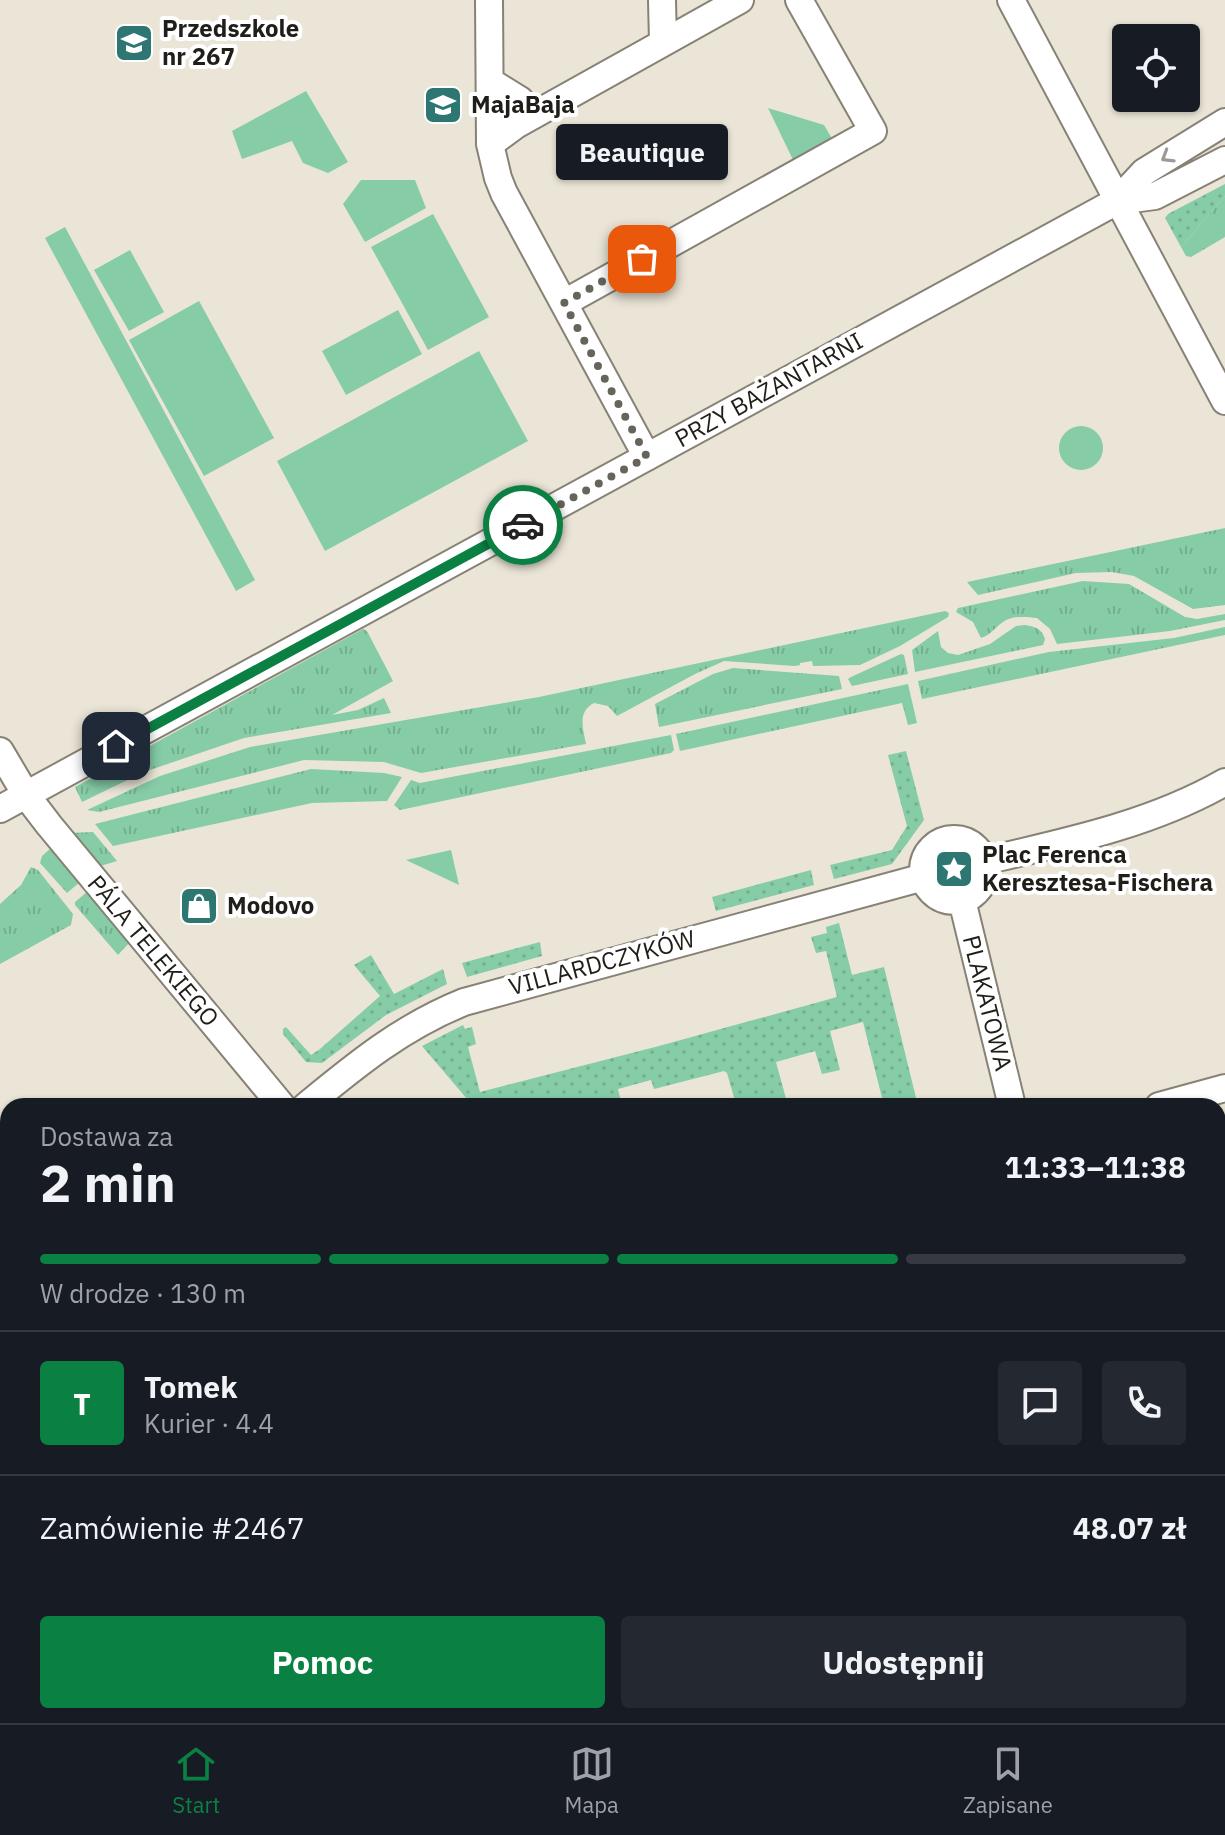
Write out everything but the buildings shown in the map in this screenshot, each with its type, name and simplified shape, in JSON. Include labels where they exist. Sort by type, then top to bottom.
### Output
[{"type":"street","points":[[489,0],[490,144],[498,178],[647,457]]},
{"type":"street","points":[[662,0],[663,43]]},
{"type":"street","points":[[490,144],[533,115],[740,0]]},
{"type":"street","points":[[564,303],[873,131],[799,0]]},
{"type":"street","points":[[1011,0],[1225,401]]},
{"type":"street","points":[[491,82],[520,100],[533,115]]},
{"type":"street","name":"PRZY BAŻANTARNI","points":[[0,809],[1117,201],[1144,172],[1225,122]]},
{"type":"street","name":"PRZY BAŻANTARNI","points":[[1117,201],[1155,196],[1225,160]]},
{"type":"street","name":"PÁLA TELEKIEGO","points":[[0,751],[26,795],[275,1098]]},
{"type":"street","points":[[984,861],[1140,820],[1189,803],[1225,782]]},
{"type":"street","points":[[946,840],[967,842],[975,847],[984,861],[983,882],[978,890],[962,900],[952,901],[934,893],[924,877],[926,857],[931,849],[946,840]]},
{"type":"street","name":"VILLARDCZYKÓW","points":[[316,1098],[394,1037],[475,997],[924,877]]},
{"type":"street","name":"PLAKATOWA","points":[[962,900],[1010,1098]]},
{"type":"street","points":[[1188,1098],[1225,1088]]},
{"type":"green space","points":[[306,91],[348,162],[328,173],[303,163],[292,141],[242,159],[232,131]]},
{"type":"green space","points":[[768,108],[824,125],[834,142],[795,164]]},
{"type":"green space","points":[[361,180],[415,180],[426,208],[365,242],[343,204]]},
{"type":"green space","points":[[1225,184],[1225,196],[1181,247],[1165,218]]},
{"type":"green space","points":[[1225,196],[1225,237],[1191,257],[1186,256],[1181,247]]},
{"type":"green space","points":[[433,214],[489,317],[428,350],[371,247]]},
{"type":"green space","points":[[65,227],[255,580],[236,591],[45,238]]},
{"type":"green space","points":[[130,250],[164,312],[129,331],[94,270]]},
{"type":"green space","points":[[199,301],[274,438],[204,476],[129,340]]},
{"type":"green space","points":[[398,310],[422,354],[346,395],[322,351]]},
{"type":"green space","points":[[479,351],[528,441],[325,551],[277,461]]},
{"type":"green space","points":[[1081,426],[1097,432],[1103,448],[1097,464],[1081,470],[1065,464],[1059,448],[1065,432]]},
{"type":"green space","points":[[1225,528],[1225,605],[1193,609],[1134,576],[1112,572],[1076,573],[978,595],[967,582]]},
{"type":"green space","points":[[1083,581],[1129,584],[1185,617],[1197,619],[1225,614],[1225,620],[1170,631],[1057,644],[1050,629],[1037,618],[1011,618],[981,638],[973,622],[956,612],[958,608]]},
{"type":"green space","points":[[945,611],[949,613],[948,617],[900,646],[860,665],[813,666],[812,661],[795,666],[724,661],[617,716],[608,706],[594,703],[583,716],[586,744],[421,773],[384,762],[304,760],[99,812],[87,810],[160,776],[250,747],[539,697]]},
{"type":"green space","points":[[1025,625],[1040,630],[1045,639],[1043,645],[915,672],[912,650],[938,631],[941,647],[948,653],[958,655],[990,644],[1016,626]]},
{"type":"green space","points":[[1225,627],[1225,635],[922,699],[918,681],[1049,652],[1174,638]]},
{"type":"green space","points":[[363,629],[367,631],[393,681],[332,715],[358,710],[384,698],[391,713],[244,738],[144,772],[82,802],[75,787]]},
{"type":"green space","points":[[904,655],[908,674],[852,686],[848,679],[851,677]]},
{"type":"green space","points":[[733,668],[839,676],[842,689],[659,727],[655,704],[713,674]]},
{"type":"green space","points":[[908,684],[917,723],[908,725],[902,703],[680,751],[676,734]]},
{"type":"green space","points":[[671,735],[674,750],[671,753],[400,810],[394,805],[411,780],[420,783]]},
{"type":"green space","points":[[906,751],[924,820],[892,864],[834,879],[830,865],[892,850],[907,826],[888,755]]},
{"type":"green space","points":[[311,769],[384,773],[402,777],[387,801],[312,803],[113,846],[95,824]]},
{"type":"green space","points":[[93,832],[117,861],[97,867],[70,833]]},
{"type":"green space","points":[[51,848],[80,882],[67,893],[40,863],[42,856]]},
{"type":"green space","points":[[451,850],[459,885],[406,860]]},
{"type":"green space","points":[[31,867],[38,870],[73,914],[71,925],[0,964],[0,904],[21,885]]},
{"type":"green space","points":[[811,870],[814,885],[716,911],[712,897]]},
{"type":"green space","points":[[88,891],[130,942],[118,955],[75,905]]},
{"type":"green space","points":[[839,923],[852,975],[884,967],[916,1098],[882,1098],[863,1022],[830,1031],[840,1070],[822,1074],[815,1051],[776,1062],[786,1098],[734,1098],[724,1071],[654,1089],[651,1080],[618,1089],[620,1098],[466,1098],[422,1046],[463,1025],[465,1029],[472,1027],[476,1044],[468,1047],[480,1092],[837,997],[826,951],[816,953],[811,937],[827,933],[826,927]]},
{"type":"green space","points":[[540,942],[542,956],[467,977],[462,963]]},
{"type":"green space","points":[[371,955],[394,994],[443,969],[447,984],[386,1015],[322,1063],[306,1062],[283,1034],[283,1029],[286,1027],[311,1055],[320,1049],[380,996],[354,965]]},
{"type":"way so far","points":[[523,525],[647,457],[564,303],[642,259]]},
{"type":"place","name":"Przedszkole nr 267","points":[[134,43]]},
{"type":"place","name":"MajaBaja","points":[[443,105]]},
{"type":"place","name":"Beautique","points":[[642,259]]},
{"type":"place","name":"Plac Ferenca Keresztesa-Fischera","points":[[954,869]]},
{"type":"place","name":"Modovo","points":[[199,906]]},
{"type":"route","points":[[116,746],[523,525]]}]
